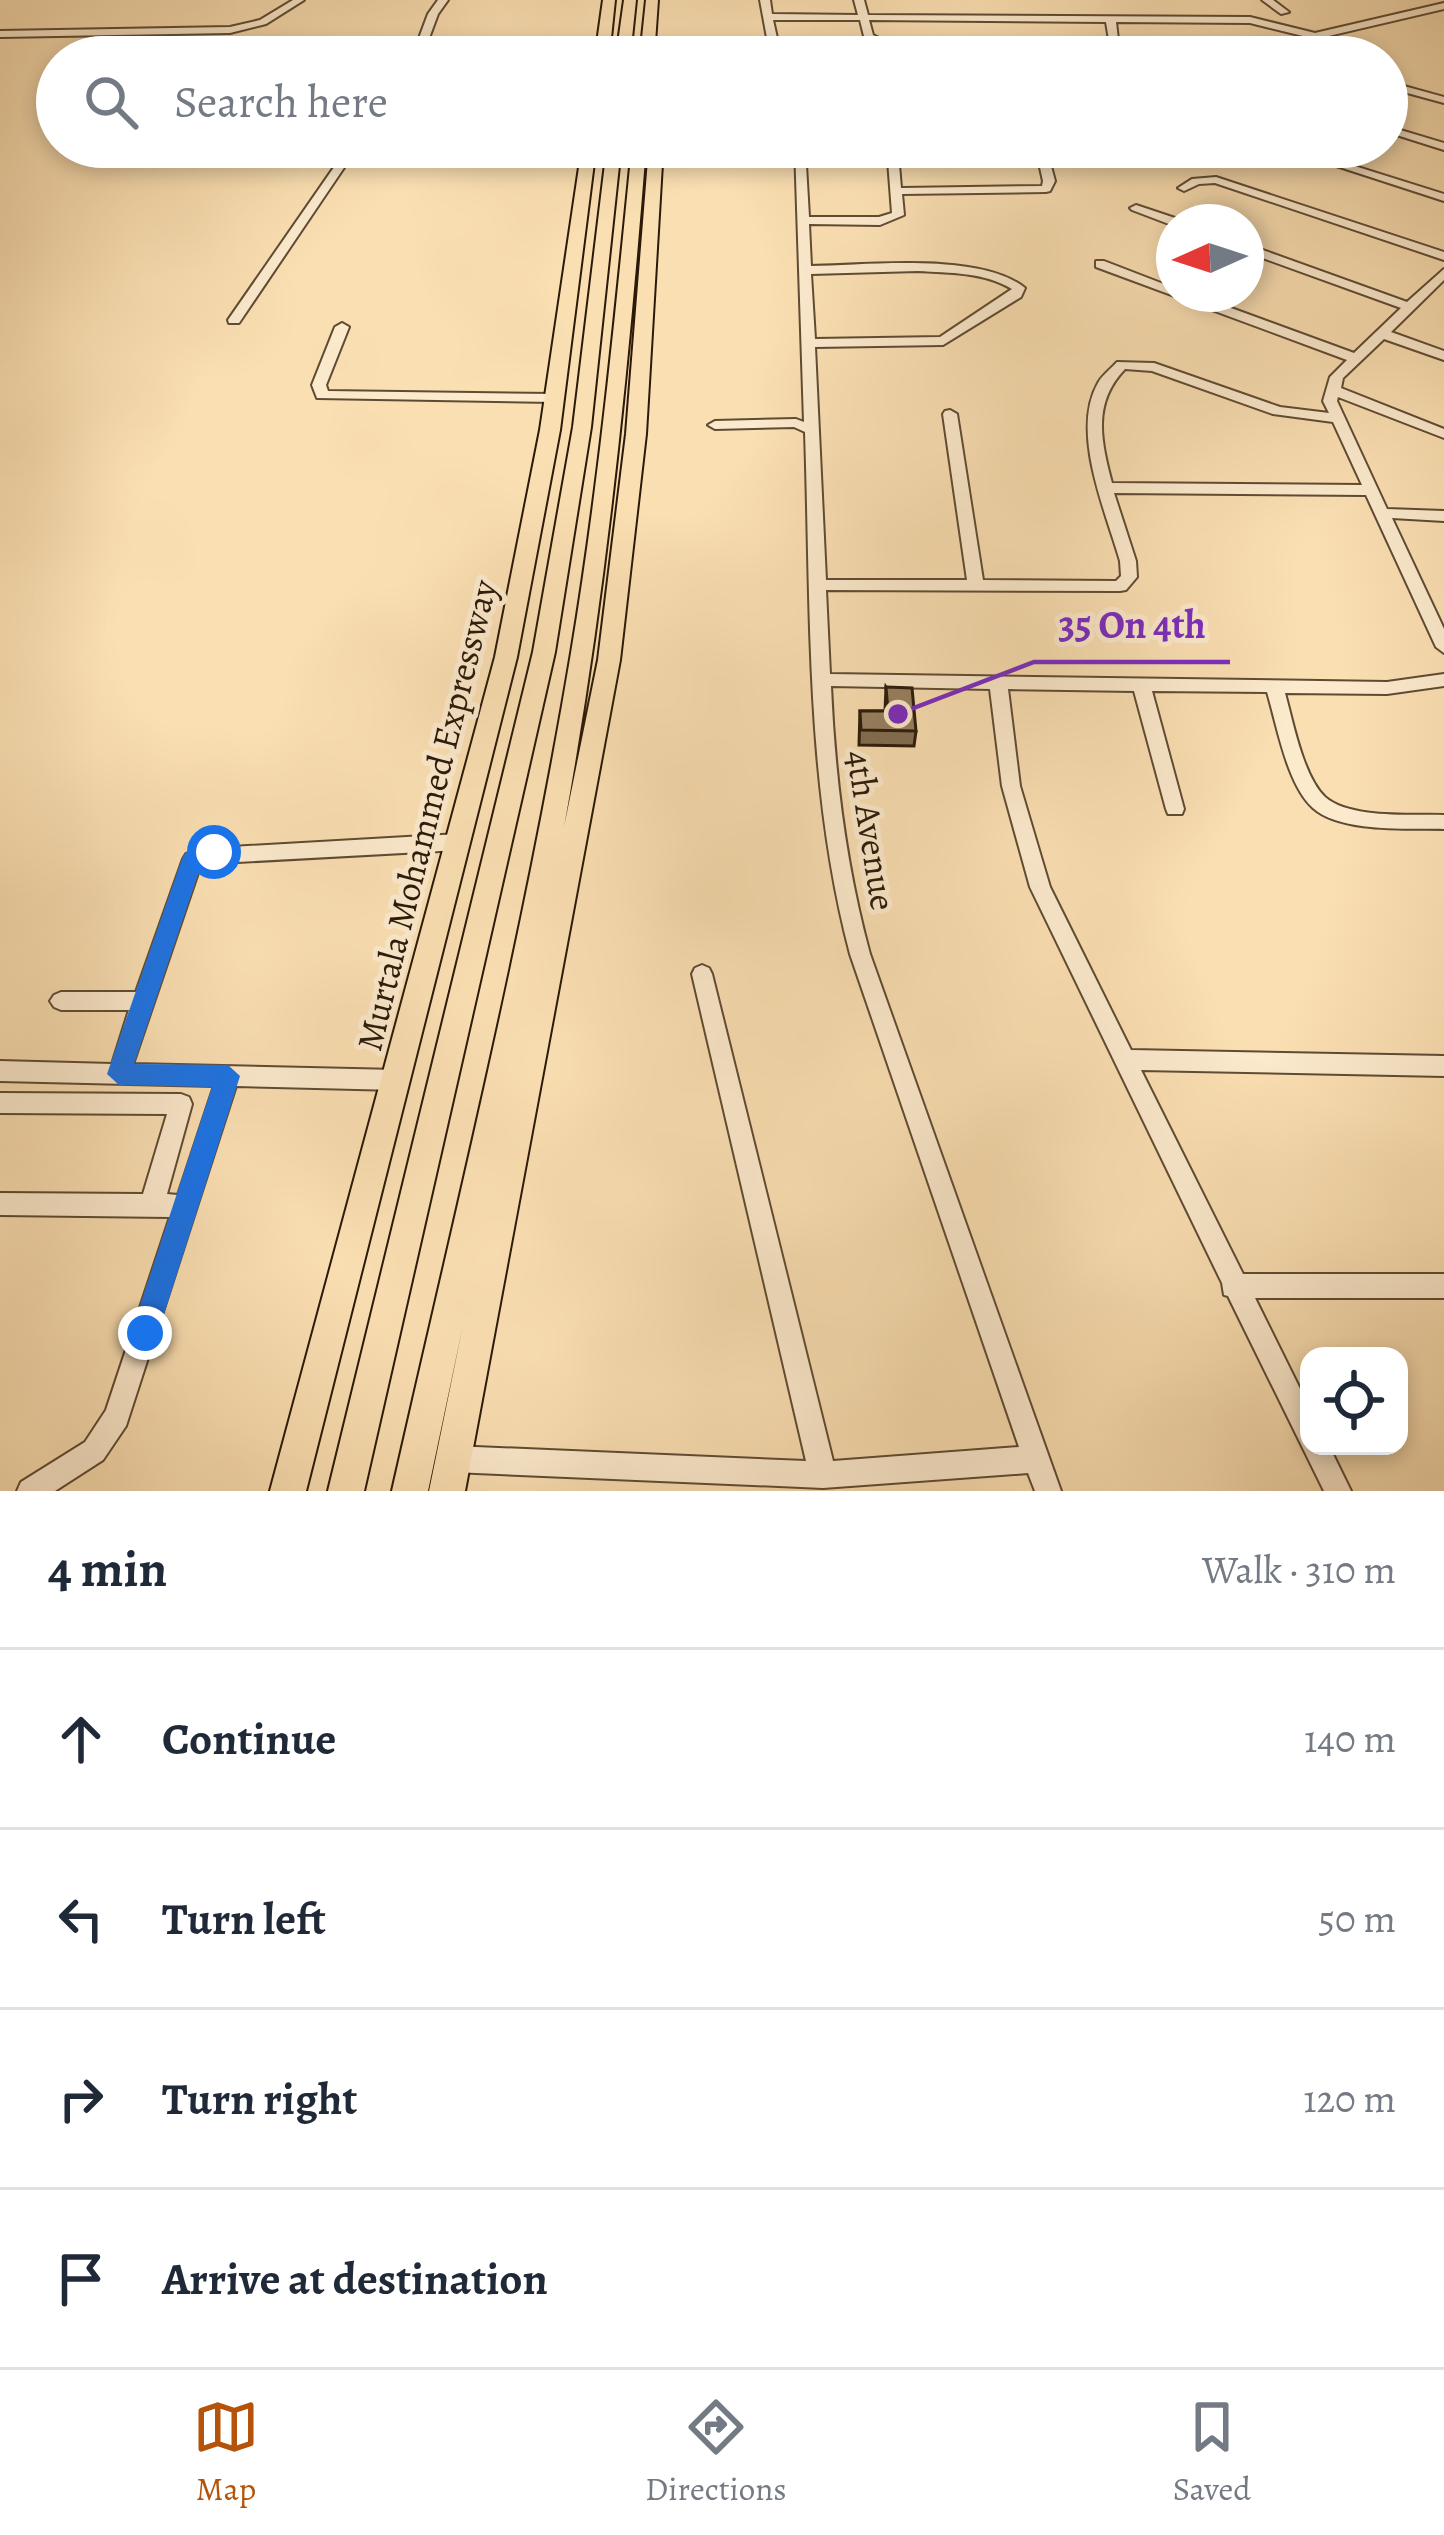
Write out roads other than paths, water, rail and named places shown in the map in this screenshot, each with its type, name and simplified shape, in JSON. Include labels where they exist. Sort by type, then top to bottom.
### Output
[{"type":"highway","points":[[605,36],[609,0]]},
{"type":"highway","points":[[626,36],[630,0]]},
{"type":"highway","points":[[649,36],[652,0]]},
{"type":"highway","points":[[663,36],[666,0]]},
{"type":"highway","name":"Murtala Mohammed Expressway","points":[[288,1491],[482,758],[521,586],[554,398],[586,168]]},
{"type":"highway","name":"Murtala Mohammed Expressway","points":[[346,1491],[544,652],[582,427],[612,168]]},
{"type":"highway","points":[[410,1491],[518,987],[600,538],[637,168]]},
{"type":"highway","points":[[447,1491],[609,660],[636,434],[655,168]]},
{"type":"highway","points":[[482,758],[544,652]]},
{"type":"highway","points":[[512,1172],[518,987]]},
{"type":"street","points":[[0,34],[230,30],[263,22],[299,0]]},
{"type":"street","points":[[427,36],[443,0]]},
{"type":"street","points":[[765,0],[772,36]]},
{"type":"street","points":[[859,0],[869,36]]},
{"type":"street","points":[[952,0],[959,18]]},
{"type":"street","points":[[1268,0],[1284,12]]},
{"type":"street","points":[[1323,36],[1444,7]]},
{"type":"street","points":[[768,16],[1263,21],[1316,36]]},
{"type":"street","points":[[1110,16],[1114,36]]},
{"type":"street","points":[[1408,90],[1444,100]]},
{"type":"street","points":[[1408,136],[1444,147]]},
{"type":"street","points":[[234,320],[339,168]]},
{"type":"street","name":"4th Avenue","points":[[801,168],[822,680],[835,849],[860,954],[1048,1491]]},
{"type":"street","points":[[803,220],[891,220],[899,209],[894,168]]},
{"type":"street","points":[[897,191],[1046,189],[1046,168]]},
{"type":"street","points":[[1349,168],[1444,198]]},
{"type":"street","points":[[1184,188],[1216,180],[1444,256]]},
{"type":"street","points":[[1136,208],[1156,215]]},
{"type":"street","points":[[1264,255],[1409,307]]},
{"type":"street","points":[[1100,264],[1156,285]]},
{"type":"street","points":[[804,270],[977,272],[1006,278],[1019,288],[1017,294],[943,341],[807,343]]},
{"type":"street","points":[[1440,281],[1337,377],[1333,390],[1335,418],[1444,647]]},
{"type":"street","points":[[1229,312],[1356,359]]},
{"type":"street","points":[[342,328],[319,385],[322,395],[554,398]]},
{"type":"street","points":[[1383,334],[1444,356]]},
{"type":"street","points":[[818,585],[1120,586],[1129,577],[1128,561],[1093,412],[1106,378],[1122,365],[1154,367],[1279,411],[1335,418]]},
{"type":"street","points":[[1333,390],[1444,434]]},
{"type":"street","points":[[950,414],[976,586]]},
{"type":"street","points":[[716,425],[802,424],[811,430]]},
{"type":"street","points":[[1108,488],[1370,490]]},
{"type":"street","points":[[1381,513],[1444,516]]},
{"type":"street","points":[[822,680],[1403,687],[1444,680]]},
{"type":"street","points":[[998,682],[1012,786],[1040,887],[1300,1417]]},
{"type":"street","points":[[1141,684],[1175,809]]},
{"type":"street","points":[[1274,686],[1301,774],[1310,796],[1322,808],[1337,817],[1444,822]]},
{"type":"street","points":[[119,1074],[193,859],[203,854],[459,842]]},
{"type":"street","points":[[702,974],[823,1475]]},
{"type":"street","points":[[61,1000],[143,1001]]},
{"type":"street","points":[[1127,1060],[1444,1066]]},
{"type":"street","points":[[0,1071],[397,1080]]},
{"type":"street","points":[[29,1491],[94,1451],[117,1417],[228,1076]]},
{"type":"street","points":[[0,1103],[182,1104],[152,1205]]},
{"type":"street","points":[[0,1204],[186,1206]]},
{"type":"street","points":[[1233,1286],[1444,1286]]},
{"type":"street","points":[[1319,1455],[1337,1491]]},
{"type":"street","points":[[454,1459],[823,1475],[1036,1459]]},
{"type":"place","name":"35 On 4th","points":[[898,714]]}]
